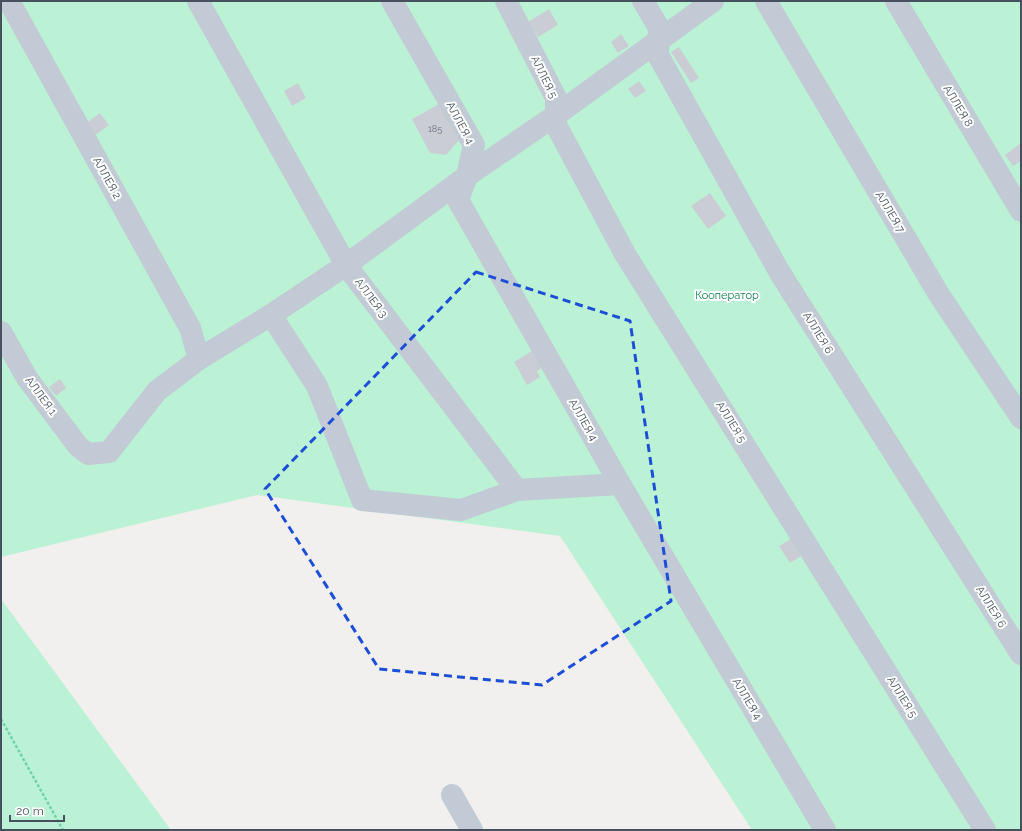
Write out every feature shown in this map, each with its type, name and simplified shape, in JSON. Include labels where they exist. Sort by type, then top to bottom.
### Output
[{"type":"street","name":"АЛЛЕЯ 2","points":[[9,1],[190,328],[199,359]]},
{"type":"street","name":"АЛЛЕЯ 3","points":[[198,1],[346,265],[517,490]]},
{"type":"street","name":"АЛЛЕЯ 4","points":[[392,1],[474,145],[467,176],[458,200],[620,484],[825,830]]},
{"type":"street","name":"АЛЛЕЯ 5","points":[[506,1],[556,98],[556,124],[625,254],[985,830]]},
{"type":"street","name":"АЛЛЕЯ 6","points":[[643,1],[659,28],[658,56],[780,273],[1021,654]]},
{"type":"street","points":[[199,359],[271,315],[346,265],[467,176],[556,115],[712,1]]},
{"type":"street","name":"АЛЛЕЯ 7","points":[[766,1],[938,293],[1021,418]]},
{"type":"street","name":"АЛЛЕЯ 8","points":[[896,1],[1021,211]]},
{"type":"street","points":[[271,315],[317,386],[362,500],[461,510],[517,490],[620,484]]},
{"type":"street","name":"АЛЛЕЯ 1","points":[[1,332],[27,378],[78,446],[88,454],[109,452],[157,391],[199,359]]},
{"type":"street","points":[[452,795],[472,830]]},
{"type":"path","points":[[1,719],[63,830]]},
{"type":"highlighted area","points":[[476,272],[630,321],[671,601],[542,685],[379,669],[265,489]]},
{"type":"green space","name":"Кооператор","points":[[1,1],[1021,1],[1021,830],[752,830],[560,536],[257,495],[1,557]]},
{"type":"green space","points":[[1,599],[171,830],[1,830]]},
{"type":"building","points":[[549,9],[558,25],[538,37],[528,22]]},
{"type":"building","points":[[621,34],[629,46],[618,53],[611,42]]},
{"type":"building","points":[[679,47],[699,78],[691,83],[671,52]]},
{"type":"building","points":[[639,81],[646,91],[635,98],[628,89]]},
{"type":"building","points":[[298,83],[306,98],[292,106],[284,91]]},
{"type":"building","points":[[439,104],[459,140],[446,155],[430,153],[412,119]]},
{"type":"building","points":[[100,113],[109,125],[94,136],[85,124]]},
{"type":"building","points":[[1021,143],[1021,161],[1013,166],[1005,155]]},
{"type":"building","points":[[710,193],[726,216],[708,229],[691,206]]},
{"type":"building","points":[[535,349],[546,365],[537,371],[540,377],[527,385],[514,362]]},
{"type":"building","points":[[60,379],[66,388],[56,396],[49,387]]},
{"type":"building","points":[[796,536],[806,553],[790,563],[779,546]]}]
